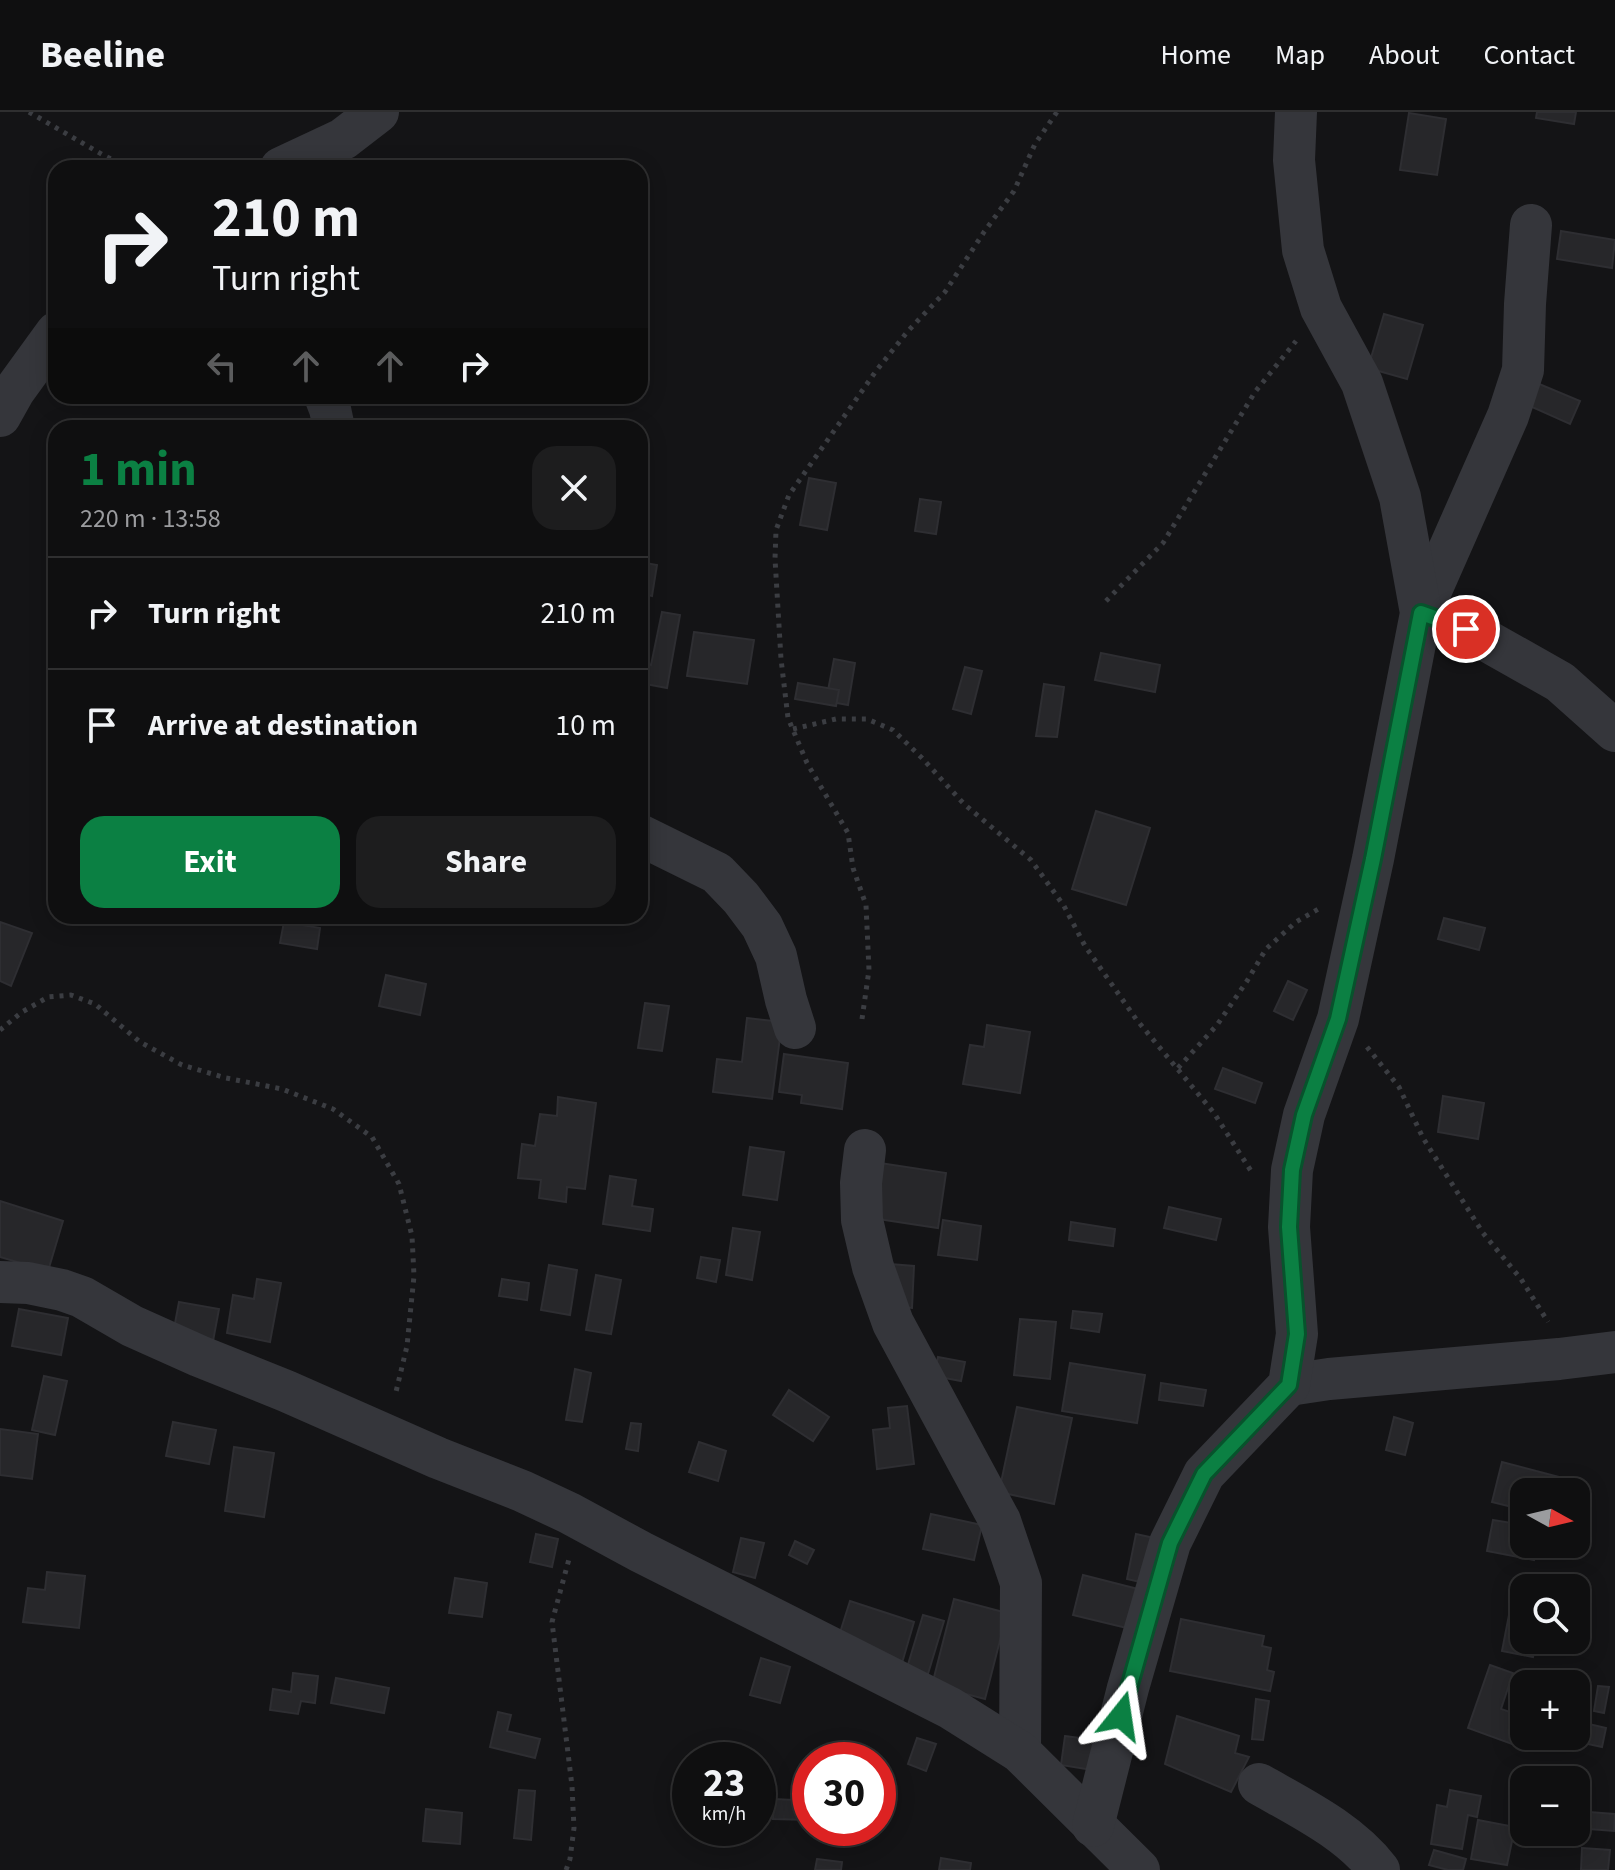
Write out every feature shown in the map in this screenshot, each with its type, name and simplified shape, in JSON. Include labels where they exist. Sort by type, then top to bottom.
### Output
[{"type":"street","points":[[326,157],[343,139],[378,112]]},
{"type":"street","points":[[1296,112],[1294,160],[1303,250],[1321,308],[1362,383],[1400,497],[1421,613]]},
{"type":"street","points":[[1093,1826],[1128,1688],[1170,1543],[1204,1474],[1289,1385],[1297,1334],[1289,1227],[1292,1170],[1304,1115],[1338,1019],[1421,613],[1508,416],[1523,370],[1531,225]]},
{"type":"street","points":[[0,416],[48,344]]},
{"type":"street","points":[[1421,613],[1466,629],[1560,682],[1615,731]]},
{"type":"street","points":[[648,839],[717,873],[741,898],[762,926],[776,956],[795,1028]]},
{"type":"street","points":[[865,1150],[861,1183],[862,1220],[893,1323],[1000,1521],[1021,1583],[1020,1752]]},
{"type":"street","points":[[0,1282],[28,1283],[82,1297],[132,1326],[199,1356],[522,1491],[950,1708],[1020,1752],[1139,1870]]},
{"type":"street","points":[[1289,1385],[1615,1352]]},
{"type":"street","points":[[1259,1784],[1327,1823],[1369,1857],[1379,1870]]},
{"type":"path","points":[[29,112],[113,160]]},
{"type":"path","points":[[862,1019],[869,970],[866,905],[853,868],[848,833],[807,763],[788,718],[781,659],[776,530],[789,495],[876,371],[945,292],[1014,191],[1035,144],[1057,112]]},
{"type":"path","points":[[1106,601],[1163,543],[1255,392],[1321,308]]},
{"type":"path","points":[[793,729],[836,719],[867,719],[893,730],[964,804],[1031,860],[1136,1019],[1214,1113],[1289,1227]]},
{"type":"path","points":[[1178,1068],[1217,1025],[1266,949],[1296,922],[1336,899],[1366,888]]},
{"type":"path","points":[[0,1030],[48,997],[71,995],[95,1004],[140,1042],[182,1065],[282,1089],[333,1109],[372,1137],[399,1184],[412,1236],[414,1276],[407,1346],[385,1436]]},
{"type":"path","points":[[1338,1019],[1373,1053],[1399,1087],[1423,1138],[1483,1233],[1547,1317],[1559,1359]]},
{"type":"path","points":[[566,1870],[574,1828],[570,1762],[552,1622],[581,1520]]},
{"type":"building","points":[[1537,112],[1576,112],[1574,124],[1536,118]]},
{"type":"building","points":[[1409,113],[1446,119],[1437,175],[1400,170]]},
{"type":"building","points":[[1561,231],[1615,240],[1612,268],[1557,259]]},
{"type":"building","points":[[1384,314],[1423,325],[1407,379],[1368,368]]},
{"type":"building","points":[[1532,381],[1580,401],[1570,424],[1523,403]]},
{"type":"building","points":[[809,478],[836,483],[827,530],[800,525]]},
{"type":"building","points":[[920,499],[941,502],[936,534],[915,531]]},
{"type":"building","points":[[648,563],[657,565],[652,596],[648,595]]},
{"type":"building","points":[[662,612],[680,615],[667,688],[648,684],[648,664],[651,665]]},
{"type":"building","points":[[694,632],[754,640],[747,684],[687,676]]},
{"type":"building","points":[[1101,653],[1160,665],[1155,692],[1095,680]]},
{"type":"building","points":[[834,659],[855,663],[848,705],[826,701]]},
{"type":"building","points":[[965,667],[982,671],[971,714],[953,709]]},
{"type":"building","points":[[798,683],[839,690],[836,706],[795,699]]},
{"type":"building","points":[[1044,684],[1064,687],[1057,737],[1036,736]]},
{"type":"building","points":[[1096,811],[1150,828],[1126,905],[1072,889]]},
{"type":"building","points":[[1444,918],[1485,928],[1479,950],[1438,939]]},
{"type":"building","points":[[0,922],[32,933],[11,986],[0,981]]},
{"type":"building","points":[[284,924],[320,928],[317,949],[280,943]]},
{"type":"building","points":[[386,975],[426,984],[420,1015],[379,1006]]},
{"type":"building","points":[[1288,981],[1307,990],[1293,1020],[1274,1011]]},
{"type":"building","points":[[645,1003],[669,1006],[662,1051],[638,1048]]},
{"type":"building","points":[[747,1018],[782,1022],[772,1099],[713,1092],[717,1059],[742,1062]]},
{"type":"building","points":[[987,1025],[1030,1032],[1020,1093],[963,1084],[970,1045],[984,1047]]},
{"type":"building","points":[[784,1054],[848,1063],[842,1109],[801,1103],[802,1095],[779,1092]]},
{"type":"building","points":[[1223,1068],[1262,1083],[1255,1103],[1215,1089]]},
{"type":"building","points":[[1443,1096],[1484,1103],[1478,1139],[1438,1132]]},
{"type":"building","points":[[558,1097],[596,1103],[585,1189],[567,1187],[566,1202],[539,1198],[541,1180],[518,1178],[522,1144],[535,1146],[540,1114],[557,1116]]},
{"type":"building","points":[[750,1147],[784,1152],[777,1200],[743,1195]]},
{"type":"building","points":[[880,1163],[946,1173],[938,1228],[871,1218]]},
{"type":"building","points":[[610,1176],[636,1180],[632,1206],[653,1209],[650,1231],[603,1224]]},
{"type":"building","points":[[0,1201],[63,1221],[48,1271],[0,1257]]},
{"type":"building","points":[[1169,1207],[1221,1219],[1216,1240],[1164,1228]]},
{"type":"building","points":[[943,1220],[981,1226],[977,1260],[938,1255]]},
{"type":"building","points":[[1071,1222],[1115,1229],[1113,1246],[1069,1240]]},
{"type":"building","points":[[733,1228],[760,1232],[752,1280],[726,1275]]},
{"type":"building","points":[[701,1257],[720,1260],[716,1282],[697,1278]]},
{"type":"building","points":[[890,1264],[914,1266],[912,1308],[887,1306]]},
{"type":"building","points":[[549,1265],[577,1270],[570,1315],[541,1310]]},
{"type":"building","points":[[596,1275],[621,1280],[611,1334],[586,1330]]},
{"type":"building","points":[[257,1279],[281,1283],[270,1342],[227,1333],[233,1295],[254,1299]]},
{"type":"building","points":[[502,1279],[529,1283],[527,1300],[499,1296]]},
{"type":"building","points":[[179,1302],[219,1309],[213,1341],[173,1334]]},
{"type":"building","points":[[19,1309],[68,1318],[61,1355],[12,1346]]},
{"type":"building","points":[[1073,1311],[1102,1314],[1099,1332],[1071,1328]]},
{"type":"building","points":[[1020,1319],[1056,1322],[1050,1379],[1014,1375]]},
{"type":"building","points":[[938,1357],[965,1362],[961,1381],[934,1376]]},
{"type":"building","points":[[1070,1363],[1145,1375],[1137,1423],[1062,1411]]},
{"type":"building","points":[[575,1369],[591,1373],[582,1422],[566,1420]]},
{"type":"building","points":[[44,1376],[67,1381],[55,1435],[32,1430]]},
{"type":"building","points":[[1161,1383],[1206,1390],[1203,1406],[1159,1400]]},
{"type":"building","points":[[789,1390],[829,1417],[813,1441],[773,1415]]},
{"type":"building","points":[[907,1406],[914,1464],[877,1469],[873,1430],[890,1428],[888,1408]]},
{"type":"building","points":[[1017,1407],[1072,1418],[1054,1504],[999,1492]]},
{"type":"building","points":[[1394,1417],[1413,1423],[1405,1455],[1386,1450]]},
{"type":"building","points":[[173,1422],[216,1430],[209,1464],[166,1456]]},
{"type":"building","points":[[631,1423],[641,1424],[638,1451],[626,1449]]},
{"type":"building","points":[[0,1429],[38,1434],[32,1479],[0,1475]]},
{"type":"building","points":[[699,1442],[726,1451],[718,1481],[689,1472]]},
{"type":"building","points":[[234,1447],[274,1453],[264,1517],[225,1511]]},
{"type":"building","points":[[1502,1462],[1559,1477],[1510,1478],[1510,1506],[1492,1502]]},
{"type":"building","points":[[931,1514],[982,1525],[974,1560],[923,1549]]},
{"type":"building","points":[[1493,1520],[1510,1523],[1510,1555],[1487,1551]]},
{"type":"building","points":[[536,1534],[558,1539],[552,1567],[530,1562]]},
{"type":"building","points":[[1136,1534],[1159,1539],[1149,1584],[1127,1579]]},
{"type":"building","points":[[741,1538],[764,1543],[755,1578],[733,1572]]},
{"type":"building","points":[[795,1541],[814,1550],[807,1564],[789,1555]]},
{"type":"building","points":[[47,1572],[85,1576],[79,1628],[23,1622],[28,1588],[45,1590]]},
{"type":"building","points":[[1083,1575],[1142,1590],[1131,1629],[1073,1615]]},
{"type":"building","points":[[455,1578],[487,1583],[482,1617],[449,1613]]},
{"type":"building","points":[[954,1599],[1007,1613],[985,1699],[932,1685]]},
{"type":"building","points":[[850,1601],[914,1622],[902,1663],[837,1642]]},
{"type":"building","points":[[923,1615],[944,1621],[924,1687],[903,1681]]},
{"type":"building","points":[[1509,1615],[1510,1615],[1510,1653],[1502,1651]]},
{"type":"building","points":[[1181,1619],[1264,1636],[1262,1646],[1271,1648],[1267,1670],[1274,1672],[1270,1691],[1170,1671]]},
{"type":"building","points":[[761,1658],[790,1667],[780,1703],[750,1695]]},
{"type":"building","points":[[1490,1665],[1510,1672],[1501,1709],[1510,1712],[1510,1743],[1468,1728]]},
{"type":"building","points":[[293,1673],[318,1676],[315,1703],[301,1701],[298,1714],[270,1710],[273,1689],[291,1692]]},
{"type":"building","points":[[336,1678],[389,1688],[384,1713],[331,1703]]},
{"type":"building","points":[[1598,1686],[1609,1687],[1604,1713],[1594,1711]]},
{"type":"building","points":[[1256,1699],[1269,1701],[1263,1740],[1252,1739]]},
{"type":"building","points":[[498,1712],[511,1715],[507,1731],[540,1739],[535,1758],[490,1747]]},
{"type":"building","points":[[1177,1716],[1239,1736],[1235,1753],[1249,1757],[1231,1792],[1165,1764]]},
{"type":"building","points":[[1590,1724],[1606,1728],[1602,1747],[1590,1744]]},
{"type":"building","points":[[1065,1736],[1103,1741],[1099,1771],[1061,1765]]},
{"type":"building","points":[[917,1738],[936,1744],[926,1771],[908,1764]]},
{"type":"building","points":[[519,1790],[535,1791],[531,1840],[514,1838]]},
{"type":"building","points":[[1450,1790],[1481,1796],[1477,1817],[1468,1815],[1462,1849],[1431,1844],[1437,1805],[1447,1807]]},
{"type":"building","points":[[776,1799],[792,1800],[792,1820],[776,1819]]},
{"type":"building","points":[[426,1809],[462,1813],[460,1844],[423,1841]]},
{"type":"building","points":[[1590,1812],[1615,1814],[1614,1831],[1590,1829]]},
{"type":"building","points":[[1478,1820],[1510,1826],[1511,1846],[1507,1865],[1471,1859]]},
{"type":"building","points":[[1582,1848],[1610,1850],[1608,1870],[1581,1870]]},
{"type":"building","points":[[1434,1850],[1466,1859],[1463,1870],[1429,1865]]},
{"type":"building","points":[[941,1858],[971,1863],[970,1870],[939,1870]]},
{"type":"building","points":[[817,1859],[842,1862],[841,1870],[815,1870]]},
{"type":"route","points":[[1121,1716],[1170,1543],[1204,1474],[1289,1385],[1297,1334],[1289,1227],[1292,1170],[1304,1115],[1338,1019],[1421,613],[1466,629]]}]
